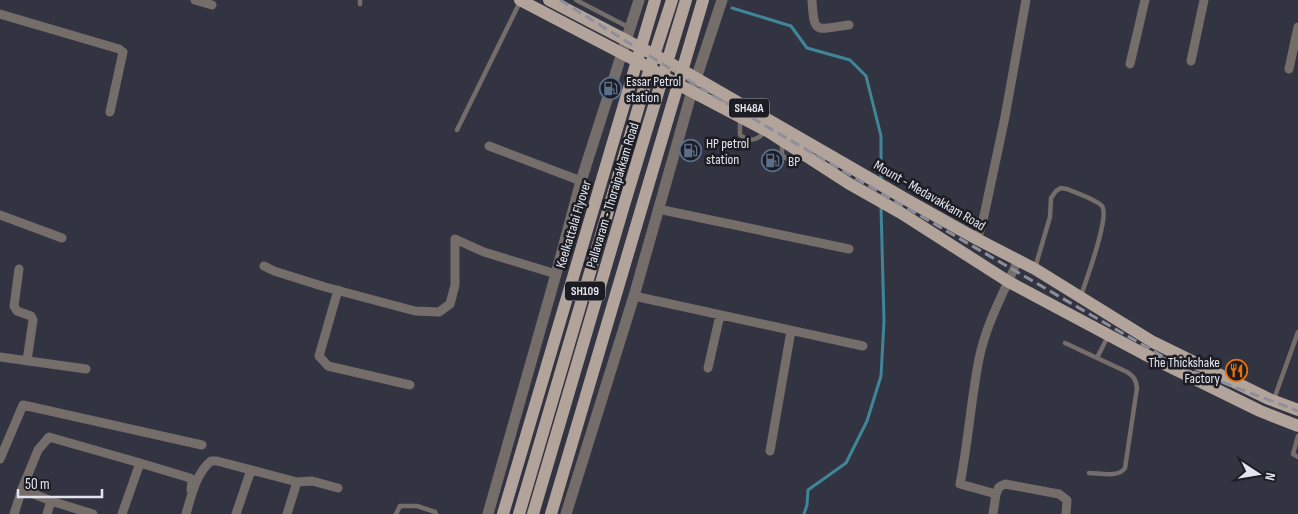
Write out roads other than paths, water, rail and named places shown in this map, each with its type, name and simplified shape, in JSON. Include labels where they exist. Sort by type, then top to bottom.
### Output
[{"type":"main road","name":"SH48A","points":[[520,0],[766,131],[848,183],[901,213],[1009,282],[1108,335],[1260,411],[1298,426]]},
{"type":"main road","name":"Mount - Medavakkam Road","points":[[549,0],[628,34],[668,62],[909,201],[1035,269],[1153,342],[1274,401],[1298,410]]},
{"type":"main road","name":"Keelkattalai Flyover","points":[[503,514],[655,0]]},
{"type":"main road","name":"Pallavaram - Thoraipakkam Road","points":[[519,514],[650,68],[672,0]]},
{"type":"main road","name":"Pallavaram - Thoraipakkam Road","points":[[533,514],[686,0]]},
{"type":"main road","points":[[551,514],[703,0]]},
{"type":"street","points":[[195,0],[212,5]]},
{"type":"street","points":[[488,514],[581,181],[639,0]]},
{"type":"street","points":[[566,514],[634,296],[692,92],[722,0]]},
{"type":"street","points":[[812,0],[813,22],[816,26],[823,28],[849,25]]},
{"type":"street","points":[[977,239],[982,225],[1005,116],[1026,0]]},
{"type":"street","points":[[1130,64],[1145,0]]},
{"type":"street","points":[[1191,61],[1204,0]]},
{"type":"street","points":[[0,14],[123,52],[110,112]]},
{"type":"street","points":[[1289,69],[1298,27]]},
{"type":"street","points":[[489,146],[581,181]]},
{"type":"street","points":[[658,209],[848,249]]},
{"type":"street","points":[[0,215],[62,238]]},
{"type":"street","points":[[264,266],[274,271],[415,312],[439,312],[450,304],[455,285],[455,238],[484,252],[556,274]]},
{"type":"street","points":[[996,494],[960,484],[979,358],[991,319],[1018,260]]},
{"type":"street","points":[[19,269],[14,306],[17,311],[31,316],[33,320],[27,361]]},
{"type":"street","points":[[338,290],[319,356],[328,366],[410,385]]},
{"type":"street","points":[[634,296],[863,346]]},
{"type":"street","points":[[708,368],[720,315]]},
{"type":"street","points":[[770,451],[791,331]]},
{"type":"street","points":[[0,357],[86,370]]},
{"type":"street","points":[[0,459],[4,438],[23,405],[202,445]]},
{"type":"street","points":[[14,514],[38,450],[49,437],[192,480],[184,514]]},
{"type":"street","points":[[184,514],[195,485],[210,461],[217,461],[297,482],[312,481],[338,488]]},
{"type":"street","points":[[122,514],[140,463]]},
{"type":"street","points":[[236,514],[251,470]]},
{"type":"street","points":[[287,514],[297,482]]},
{"type":"street","points":[[993,514],[996,494],[999,487],[1005,484],[1058,494],[1067,500],[1066,514]]},
{"type":"street","points":[[22,489],[51,501],[94,514]]},
{"type":"street","points":[[47,514],[51,501]]},
{"type":"lane","points":[[457,130],[520,0]]},
{"type":"lane","points":[[576,0],[628,34]]},
{"type":"lane","points":[[1035,269],[1050,217],[1051,198],[1056,191],[1061,188],[1067,189],[1101,204],[1104,211],[1103,223],[1081,296]]},
{"type":"lane","points":[[1274,401],[1298,332]]},
{"type":"lane","points":[[1097,358],[1108,335]]},
{"type":"lane","points":[[1065,343],[1131,375],[1136,382],[1137,388],[1125,468],[1122,472],[1115,474],[1089,473]]},
{"type":"lane","points":[[1298,436],[1293,454],[1298,457]]},
{"type":"lane","points":[[396,514],[400,506],[417,506],[436,514]]},
{"type":"waterway","points":[[732,8],[791,26],[807,48],[850,60],[866,76],[881,136],[881,180]]},
{"type":"waterway","points":[[804,514],[808,490],[846,463],[867,421],[881,376],[884,321],[881,206]]},
{"type":"railway","points":[[560,0],[709,93],[1179,366],[1298,411]]},
{"type":"place","name":"Essar Petrol station","points":[[610,89]]},
{"type":"place","name":"HP petrol station","points":[[690,151]]},
{"type":"place","name":"BP","points":[[772,161]]},
{"type":"place","name":"The Thickshake Factory","points":[[1236,370]]}]
